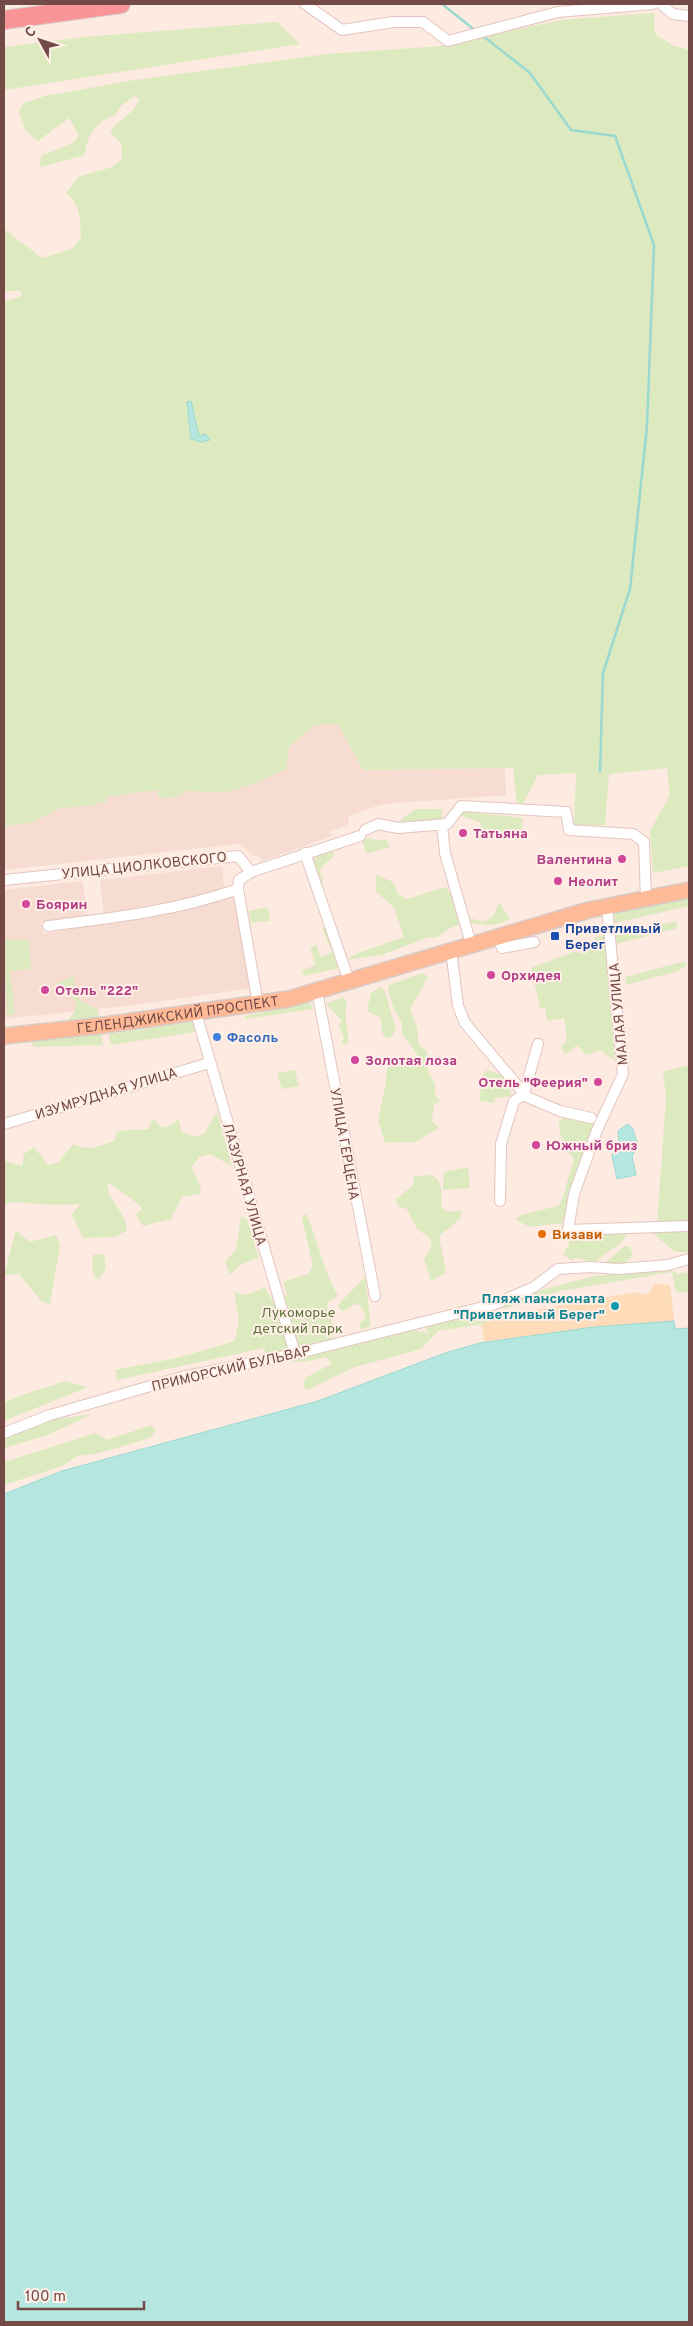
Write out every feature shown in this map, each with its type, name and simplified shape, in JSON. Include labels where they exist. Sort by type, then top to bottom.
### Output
[{"type":"highway","points":[[4,8],[32,4]]},
{"type":"highway","points":[[4,20],[121,4]]},
{"type":"main road","name":"ГЕЛЕНДЖИКСКИЙ ПРОСПЕКТ","points":[[4,1036],[258,1004],[317,991],[497,936],[607,907],[689,890]]},
{"type":"street","points":[[306,4],[342,30],[393,22],[423,22],[448,41],[558,12],[653,4]]},
{"type":"street","points":[[661,4],[673,14],[689,16]]},
{"type":"street","points":[[258,1004],[238,889],[239,880],[251,872],[362,833],[378,824],[398,828],[447,824],[461,806],[566,812],[569,830],[633,834],[644,842],[646,899]]},
{"type":"street","points":[[442,825],[445,853],[471,944]]},
{"type":"street","points":[[305,853],[348,981]]},
{"type":"street","name":"УЛИЦА ЦИОЛКОВСКОГО","points":[[4,880],[238,856],[251,872]]},
{"type":"street","points":[[48,926],[153,912],[195,903],[238,889]]},
{"type":"street","name":"МАЛАЯ УЛИЦА","points":[[607,907],[623,1074],[597,1130],[574,1194],[568,1230],[689,1226]]},
{"type":"street","points":[[497,936],[502,948],[534,942]]},
{"type":"street","points":[[452,950],[460,1014],[465,1023],[524,1094],[532,1101],[560,1111],[591,1118]]},
{"type":"street","name":"УЛИЦА ГЕРЦЕНА","points":[[317,991],[375,1296]]},
{"type":"street","name":"ЛАЗУРНАЯ УЛИЦА","points":[[196,1013],[295,1354]]},
{"type":"street","points":[[500,1201],[501,1144],[514,1101],[524,1094],[538,1044]]},
{"type":"street","name":"ИЗУМРУДНАЯ УЛИЦА","points":[[4,1124],[209,1063]]},
{"type":"street","name":"ПРИМОРСКИЙ БУЛЬВАР","points":[[4,1433],[50,1415],[182,1377],[295,1354],[500,1304],[534,1287],[558,1269],[590,1267],[618,1269],[668,1265],[689,1258]]},
{"type":"shaded area","points":[[339,724],[363,770],[505,768],[506,795],[383,804],[348,816],[349,824],[330,831],[332,836],[262,861],[258,855],[253,856],[241,845],[237,844],[4,870],[4,826],[30,823],[60,808],[87,806],[107,797],[157,790],[159,799],[183,795],[183,791],[226,792],[289,747],[315,725]]},
{"type":"shaded area","points":[[222,866],[224,890],[184,902],[104,915],[100,880]]},
{"type":"shaded area","points":[[83,881],[87,916],[41,923],[43,934],[150,914],[188,909],[230,896],[235,900],[252,988],[142,1004],[4,1019],[4,890]]},
{"type":"green space","points":[[654,13],[655,34],[672,45],[689,50],[689,866],[653,873],[650,831],[670,795],[667,768],[609,774],[605,825],[574,825],[576,773],[538,775],[523,804],[517,803],[513,768],[363,770],[338,724],[315,725],[289,747],[286,769],[251,785],[226,792],[183,791],[183,795],[159,799],[157,790],[107,797],[106,802],[87,806],[60,808],[30,823],[4,826],[4,302],[22,296],[21,291],[4,291],[4,229],[42,258],[72,249],[81,238],[80,219],[75,202],[66,193],[78,177],[112,167],[122,159],[121,143],[110,133],[136,106],[139,100],[135,96],[121,106],[115,115],[98,125],[90,135],[85,155],[40,167],[41,156],[73,143],[79,135],[69,118],[38,141],[25,130],[19,112],[24,103],[45,96],[128,81],[327,54],[441,46],[561,20]]},
{"type":"green space","points":[[277,22],[300,44],[4,90],[4,47],[83,37]]},
{"type":"green space","points":[[416,809],[442,809],[443,818],[409,826],[400,820]]},
{"type":"green space","points":[[459,811],[523,818],[521,837],[480,837],[481,823],[459,815]]},
{"type":"green space","points":[[365,837],[377,840],[386,839],[390,847],[367,854],[362,841]]},
{"type":"green space","points":[[331,849],[335,855],[321,867],[320,873],[323,878],[322,882],[318,883],[313,860],[325,850]]},
{"type":"green space","points":[[376,875],[393,882],[398,894],[407,899],[445,887],[464,907],[470,918],[484,922],[493,916],[499,902],[510,919],[495,925],[464,923],[452,927],[436,938],[429,937],[382,955],[346,960],[358,953],[404,937],[394,907],[376,892]]},
{"type":"green space","points":[[689,898],[689,906],[615,923],[614,912]]},
{"type":"green space","points":[[268,907],[270,921],[251,923],[249,911]]},
{"type":"green space","points":[[676,921],[678,928],[616,944],[615,936]]},
{"type":"green space","points":[[325,927],[339,968],[304,976],[302,970],[316,965],[310,948],[316,945],[321,957],[332,952],[322,928]]},
{"type":"green space","points":[[605,935],[615,1061],[600,1050],[586,1055],[577,1045],[565,1055],[561,1046],[567,1040],[564,1018],[547,1021],[545,1008],[540,1008],[531,968],[573,952],[584,953],[596,937]]},
{"type":"green space","points":[[4,939],[29,940],[31,969],[10,971],[15,1014],[7,1016]]},
{"type":"green space","points":[[685,961],[686,966],[678,971],[627,985],[625,977]]},
{"type":"green space","points":[[423,973],[428,977],[410,1009],[417,1027],[419,1045],[427,1051],[428,1070],[435,1085],[434,1094],[440,1102],[434,1104],[432,1121],[439,1128],[415,1142],[385,1143],[378,1120],[387,1069],[418,1055],[402,1034],[402,1023],[394,1009],[388,989],[389,985]]},
{"type":"green space","points":[[73,976],[79,1000],[98,1010],[99,1017],[66,1023],[74,1013],[77,1004],[72,997],[56,984]]},
{"type":"green space","points":[[380,987],[385,991],[396,1030],[392,1036],[386,1039],[382,1032],[381,1018],[367,1011],[371,993]]},
{"type":"green space","points":[[343,997],[347,1003],[346,1016],[349,1041],[344,1045],[341,1043],[344,1038],[339,1025],[342,1021],[326,1004]]},
{"type":"green space","points":[[310,1003],[313,1009],[246,1019],[245,1016]]},
{"type":"green space","points":[[192,1022],[195,1032],[111,1045],[109,1034]]},
{"type":"green space","points":[[101,1033],[103,1045],[33,1047],[32,1042]]},
{"type":"green space","points":[[689,1065],[689,1224],[657,1225],[666,1098],[663,1072]]},
{"type":"green space","points":[[295,1070],[299,1086],[282,1089],[277,1073]]},
{"type":"green space","points":[[487,1070],[509,1077],[511,1096],[496,1098],[493,1103],[480,1101],[481,1078]]},
{"type":"green space","points":[[217,1112],[232,1166],[210,1154],[199,1157],[192,1167],[201,1188],[200,1194],[182,1197],[171,1219],[143,1226],[136,1215],[142,1208],[107,1182],[110,1195],[124,1218],[127,1230],[116,1237],[83,1238],[72,1215],[80,1204],[55,1205],[12,1202],[4,1205],[4,1161],[22,1166],[24,1154],[34,1147],[48,1165],[59,1162],[73,1144],[85,1148],[98,1146],[115,1141],[117,1131],[149,1129],[150,1122],[155,1120],[162,1128],[173,1124],[178,1119],[182,1132],[195,1137],[205,1133]]},
{"type":"green space","points":[[566,1116],[594,1121],[597,1125],[568,1203],[564,1207],[567,1209],[562,1223],[529,1227],[516,1219],[521,1215],[558,1206],[562,1200],[574,1159],[563,1142],[560,1131],[559,1121]]},
{"type":"green space","points":[[468,1167],[470,1188],[443,1190],[444,1172]]},
{"type":"green space","points":[[432,1175],[440,1185],[441,1207],[448,1212],[462,1210],[460,1219],[439,1236],[446,1272],[431,1281],[424,1260],[431,1248],[431,1239],[417,1229],[407,1209],[399,1207],[395,1200],[413,1185],[414,1176]]},
{"type":"green space","name":"Лукоморье детский парк","points":[[306,1213],[328,1276],[338,1296],[327,1302],[328,1315],[335,1328],[331,1334],[333,1340],[266,1355],[264,1348],[117,1380],[115,1370],[177,1358],[235,1341],[239,1319],[234,1292],[247,1295],[265,1287],[272,1300],[287,1295],[283,1282],[308,1274],[313,1266],[302,1218]]},
{"type":"green space","points":[[241,1217],[247,1219],[259,1257],[240,1265],[230,1275],[225,1261],[236,1250]]},
{"type":"green space","points":[[16,1230],[30,1242],[56,1235],[60,1246],[50,1304],[42,1302],[19,1274],[4,1275]]},
{"type":"green space","points":[[689,1231],[689,1252],[675,1252],[651,1232]]},
{"type":"green space","points":[[627,1232],[624,1240],[595,1262],[575,1258],[572,1261],[563,1254],[569,1245],[568,1233]]},
{"type":"green space","points":[[625,1246],[629,1246],[633,1254],[626,1263],[602,1265]]},
{"type":"green space","points":[[104,1254],[106,1268],[99,1279],[95,1278],[92,1266],[93,1255]]},
{"type":"green space","points":[[669,1269],[678,1274],[689,1272],[689,1292],[676,1293],[672,1272],[560,1291],[503,1309],[503,1305],[537,1291],[595,1276]]},
{"type":"green space","points":[[365,1277],[371,1326],[361,1330],[359,1324],[366,1318],[360,1305],[354,1304],[347,1310],[341,1311],[338,1305]]},
{"type":"green space","points":[[492,1310],[495,1319],[483,1324],[438,1331],[421,1349],[355,1367],[307,1390],[303,1387],[305,1378],[331,1364],[327,1357],[303,1362],[288,1362],[288,1355],[412,1330],[429,1333],[424,1327]]},
{"type":"green space","points":[[65,1381],[88,1387],[4,1421],[4,1403]]},
{"type":"green space","points":[[93,1414],[45,1436],[4,1448],[4,1439],[50,1420]]},
{"type":"green space","points":[[152,1425],[156,1431],[150,1438],[99,1453],[77,1456],[62,1466],[4,1485],[4,1462],[96,1433],[107,1440]]},
{"type":"sand","name":"Пляж пансионата \"Приветливый Берег\"","points":[[654,1284],[670,1285],[674,1321],[594,1327],[485,1342],[481,1325],[500,1316],[636,1292],[643,1295],[650,1292]]},
{"type":"water","points":[[191,401],[199,436],[205,434],[210,440],[201,442],[191,439],[187,402]]},
{"type":"water","points":[[628,1124],[633,1129],[638,1145],[632,1156],[636,1175],[617,1179],[612,1155],[619,1143],[618,1131]]},
{"type":"water","points":[[674,1321],[675,1329],[689,1328],[689,2322],[4,2322],[4,1494],[62,1471],[318,1401],[445,1353],[480,1343],[594,1327]]},
{"type":"waterway","points":[[442,4],[476,31]]},
{"type":"waterway","points":[[483,36],[530,73],[571,130],[615,136],[654,245],[647,426],[630,589],[603,673],[600,772]]},
{"type":"place","name":"Татьяна","points":[[463,833]]},
{"type":"place","name":"Валентина","points":[[622,859]]},
{"type":"place","name":"Неолит","points":[[558,881]]},
{"type":"place","name":"Боярин","points":[[26,904]]},
{"type":"place","name":"Приветливый Берег","points":[[555,936]]},
{"type":"place","name":"Орхидея","points":[[491,975]]},
{"type":"place","name":"Отель \"222\"","points":[[45,990]]},
{"type":"place","name":"Фасоль","points":[[217,1037]]},
{"type":"place","name":"Золотая лоза","points":[[355,1060]]},
{"type":"place","name":"Отель \"Феерия\"","points":[[598,1082]]},
{"type":"place","name":"Южный бриз","points":[[536,1145]]},
{"type":"place","name":"Визави","points":[[542,1234]]},
{"type":"place","name":"Пляж пансионата \"Приветливый Берег\"","points":[[615,1306]]}]
